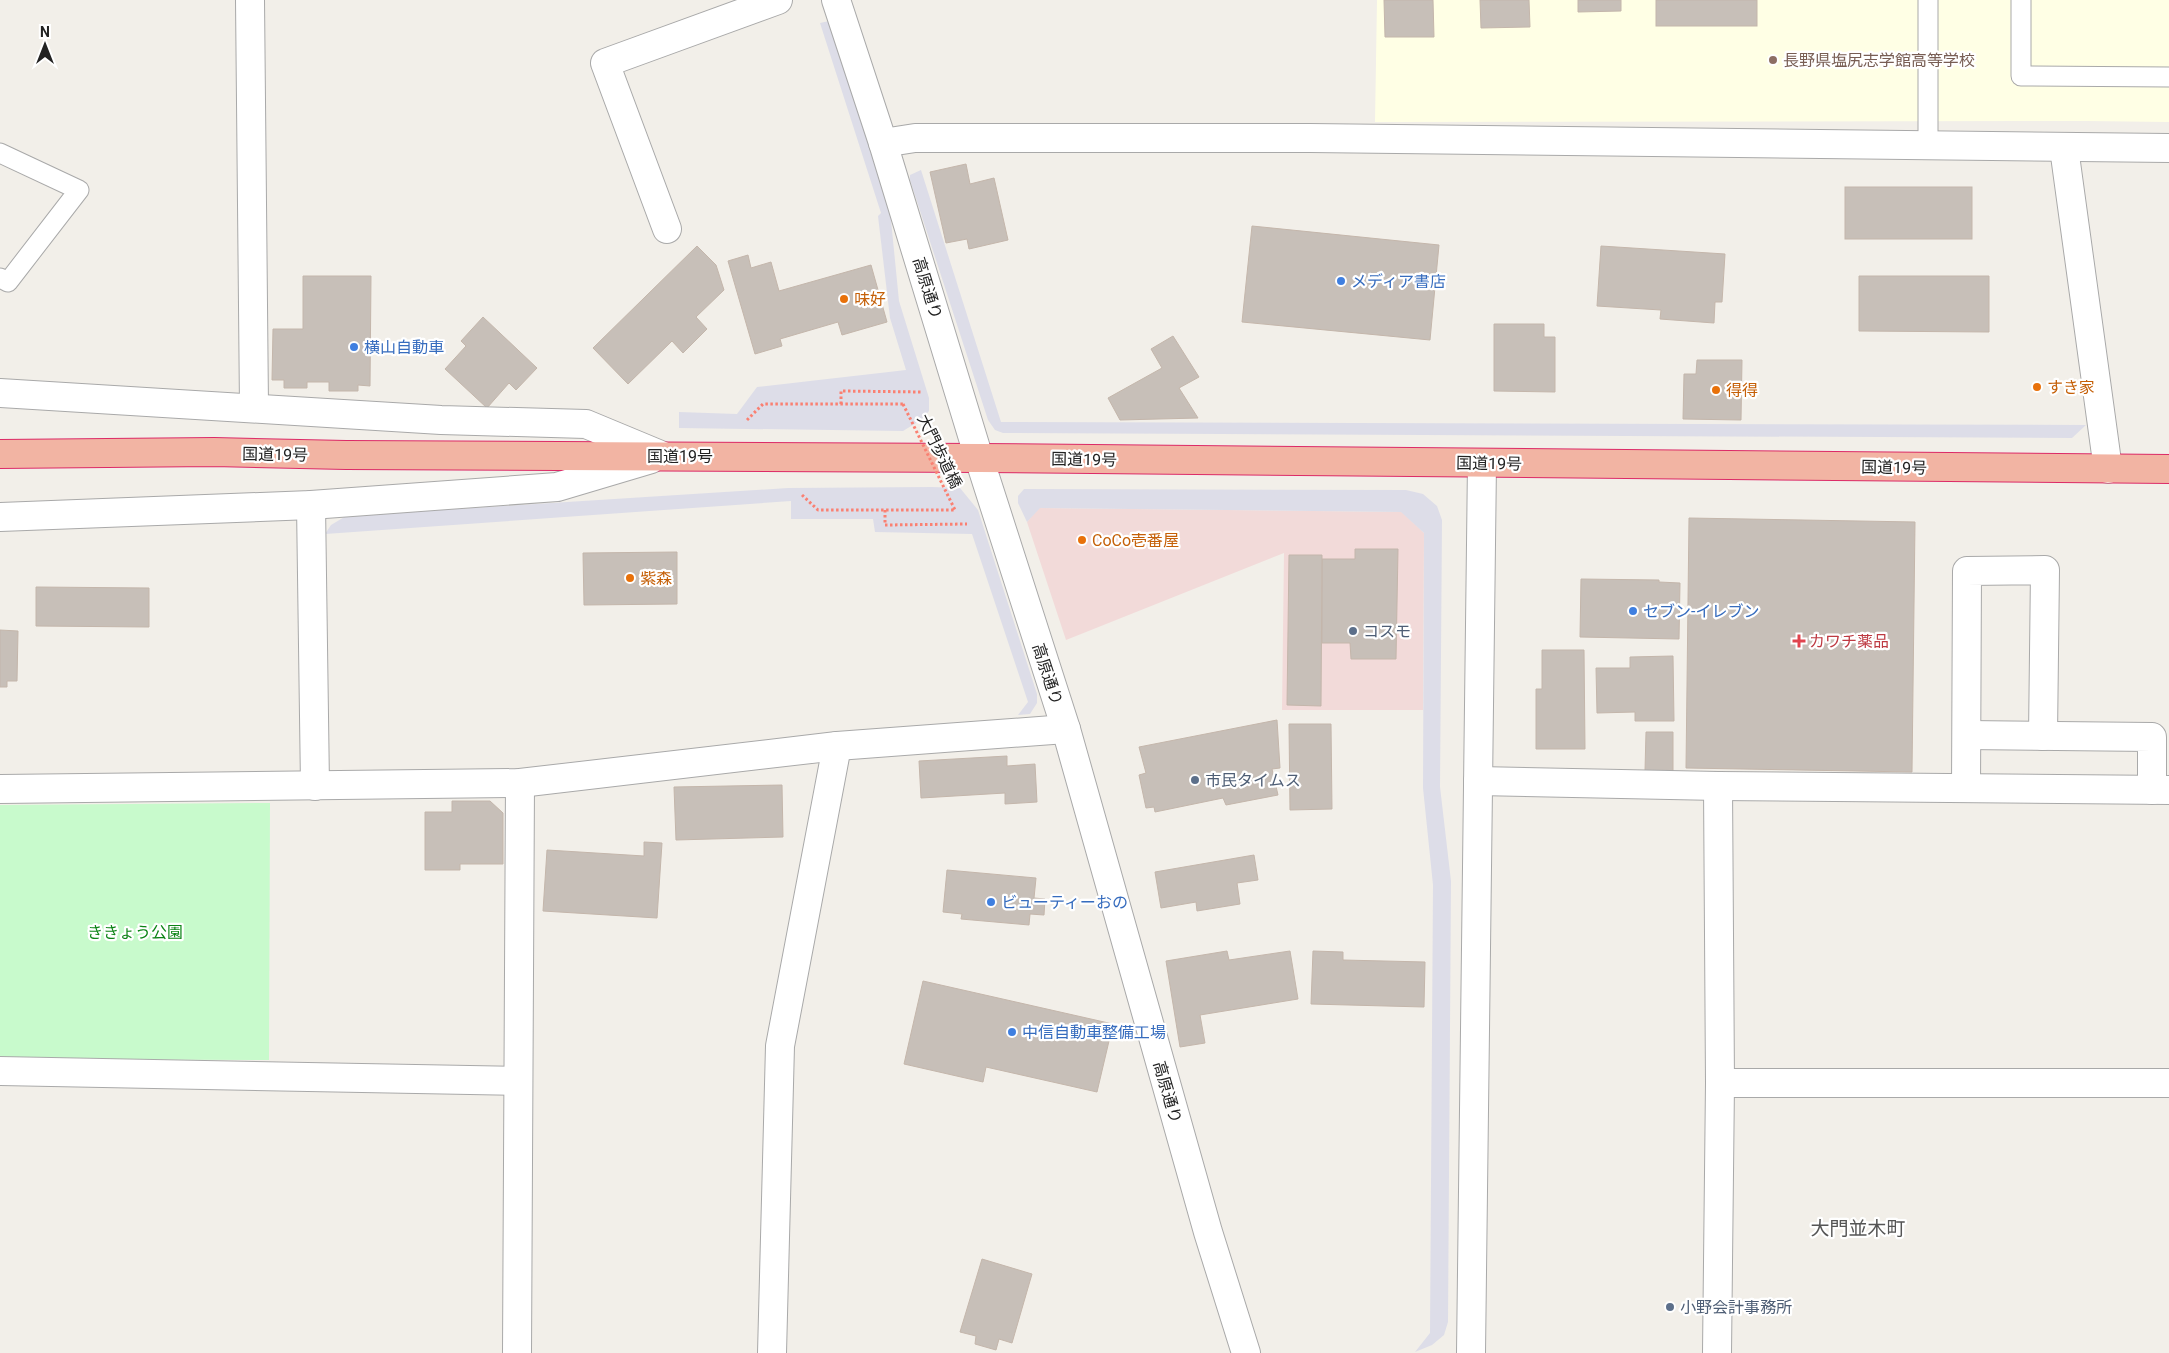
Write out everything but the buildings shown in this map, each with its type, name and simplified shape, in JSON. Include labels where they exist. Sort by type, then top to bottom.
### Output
[{"type":"highway","name":"国道19号","points":[[0,454],[214,452],[346,455],[979,458],[2169,469]]},
{"type":"street","points":[[250,0],[254,407]]},
{"type":"street","points":[[667,229],[605,63],[778,0]]},
{"type":"street","name":"高原通り","points":[[836,0],[883,143],[979,458],[1066,729],[1205,1222],[1246,1353]]},
{"type":"street","points":[[883,143],[915,138],[1320,138],[2169,148]]},
{"type":"street","points":[[2064,148],[2108,469]]},
{"type":"street","points":[[0,393],[254,407],[442,420],[586,424],[663,456]]},
{"type":"street","points":[[0,517],[311,505],[558,487],[663,456]]},
{"type":"street","points":[[1471,1353],[1482,463]]},
{"type":"street","points":[[311,505],[315,786]]},
{"type":"street","points":[[1966,788],[1967,571],[2044,570],[2043,736]]},
{"type":"street","points":[[0,789],[520,783],[837,746],[1066,729]]},
{"type":"street","points":[[1478,781],[1718,786],[2161,790],[2152,737],[1966,735]]},
{"type":"street","points":[[772,1353],[780,1046],[837,746]]},
{"type":"street","points":[[517,1353],[520,783]]},
{"type":"street","points":[[1717,1353],[1720,1083],[1718,786]]},
{"type":"street","points":[[0,1071],[518,1082]]},
{"type":"street","points":[[1720,1083],[2169,1083]]},
{"type":"lane","points":[[1928,0],[1928,144]]},
{"type":"lane","points":[[2021,0],[2021,76],[2169,78]]},
{"type":"lane","points":[[0,153],[79,190],[8,282],[0,278]]},
{"type":"path","points":[[747,420],[763,404],[841,404],[841,391],[921,392]]},
{"type":"path","name":"大門歩道橋","points":[[841,404],[903,404],[955,510],[885,510]]},
{"type":"path","points":[[802,495],[818,510],[885,510],[885,525],[976,524]]},
{"type":"shaded area","name":"長野県塩尻志学館高等学校","points":[[1377,0],[2169,0],[2169,122],[1375,122]]},
{"type":"shaded area","points":[[829,21],[890,210],[899,301],[929,398],[929,411],[921,420],[903,431],[679,428],[679,412],[737,414],[757,387],[906,370],[890,318],[878,216],[881,213],[820,23]]},
{"type":"shaded area","points":[[921,170],[1001,422],[2086,425],[2072,438],[1003,433],[995,430],[988,420],[910,180],[910,175]]},
{"type":"shaded area","points":[[788,488],[960,488],[978,510],[1037,694],[1037,703],[1030,714],[1018,715],[1028,702],[972,534],[875,532],[873,519],[791,519],[791,501],[325,534],[331,525],[346,516]]},
{"type":"shaded area","points":[[1024,489],[1406,490],[1423,494],[1437,506],[1442,520],[1440,787],[1451,881],[1448,1322],[1444,1335],[1432,1345],[1415,1352],[1430,1333],[1433,885],[1423,788],[1424,533],[1401,512],[1040,508],[1027,522],[1018,503],[1018,496]]},
{"type":"shaded area","points":[[1039,508],[1402,512],[1424,533],[1423,710],[1282,710],[1284,553],[1066,640],[1027,522]]},
{"type":"green space","name":"ききょう公園","points":[[270,803],[269,1060],[0,1059],[0,805]]},
{"type":"place","name":"長野県塩尻志学館高等学校","points":[[1773,60]]},
{"type":"place","name":"メディア書店","points":[[1341,281]]},
{"type":"place","name":"味好","points":[[844,299]]},
{"type":"place","name":"横山自動車","points":[[354,347]]},
{"type":"place","name":"すき家","points":[[2037,387]]},
{"type":"place","name":"得得","points":[[1716,390]]},
{"type":"place","name":"CoCo壱番屋","points":[[1082,540]]},
{"type":"place","name":"紫森","points":[[630,578]]},
{"type":"place","name":"セブン-イレブン","points":[[1633,611]]},
{"type":"place","name":"コスモ","points":[[1353,631]]},
{"type":"place","name":"カワチ薬品","points":[[1799,641]]},
{"type":"place","name":"市民タイムス","points":[[1195,780]]},
{"type":"place","name":"ビューティーおの","points":[[991,902]]},
{"type":"place","name":"中信自動車整備工場","points":[[1012,1032]]},
{"type":"place","name":"小野会計事務所","points":[[1670,1307]]},
{"type":"district","name":"大門並木町","points":[[1858,1228]]}]
